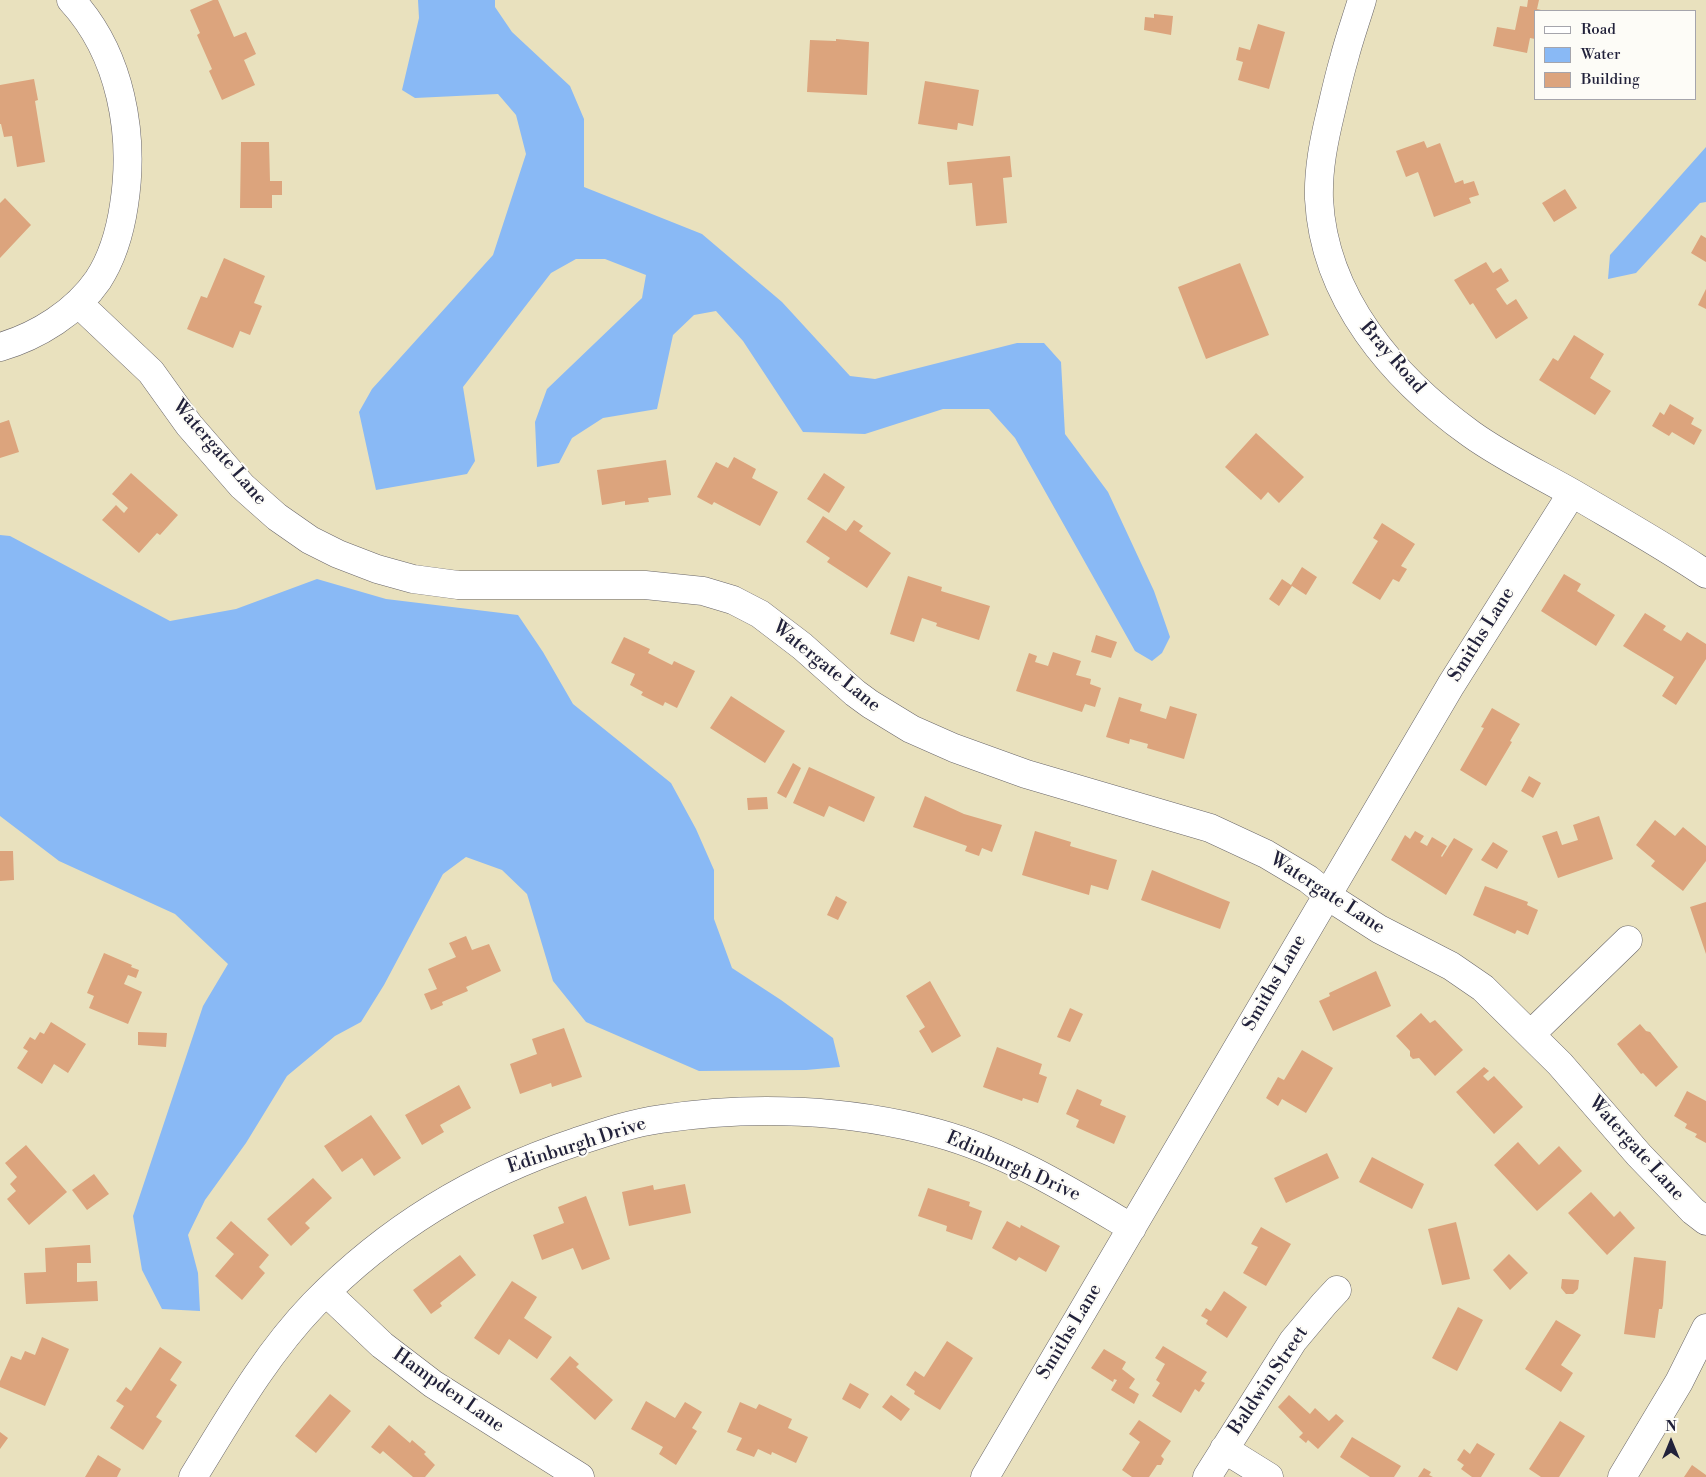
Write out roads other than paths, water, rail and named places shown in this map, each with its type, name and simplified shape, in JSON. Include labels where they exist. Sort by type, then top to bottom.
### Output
[{"type":"street","points":[[0,347],[40,330],[68,312],[78,303],[98,280],[112,255],[121,229],[127,185],[128,148],[122,103],[112,67],[96,33],[71,0]]},
{"type":"street","name":"Bray Road","points":[[1362,0],[1344,58],[1321,156],[1319,198],[1323,234],[1332,268],[1343,294],[1361,325],[1394,365],[1430,401],[1470,433],[1505,456],[1572,493],[1706,574]]},
{"type":"street","name":"Watergate Lane","points":[[78,303],[151,372],[189,426],[242,486],[277,517],[310,540],[338,554],[377,569],[413,579],[458,586],[645,585],[703,591],[733,600],[760,614],[802,646],[855,693],[911,729],[954,748],[1026,774],[1210,828],[1266,854],[1308,879],[1337,902],[1379,929],[1452,966],[1484,988],[1560,1064],[1640,1155],[1693,1211],[1706,1221]]},
{"type":"street","name":"Smiths Lane","points":[[984,1477],[1451,685],[1572,493]]},
{"type":"street","points":[[1530,1034],[1628,940]]},
{"type":"street","name":"Edinburgh Drive","points":[[193,1477],[245,1391],[280,1342],[326,1292],[364,1257],[410,1222],[459,1192],[511,1166],[606,1132],[659,1119],[724,1111],[770,1110],[835,1115],[900,1125],[939,1134],[990,1152],[1051,1180],[1132,1228]]},
{"type":"street","name":"Baldwin Street","points":[[1206,1477],[1293,1341],[1337,1290]]},
{"type":"street","name":"Hampden Lane","points":[[326,1292],[382,1345],[433,1384],[580,1477]]},
{"type":"street","points":[[1622,1477],[1679,1382],[1706,1328]]},
{"type":"street","points":[[1224,1449],[1269,1477]]},
{"type":"water","points":[[418,0],[495,0],[495,7],[512,32],[570,86],[584,119],[584,187],[702,234],[782,302],[850,376],[875,379],[1017,343],[1044,343],[1061,362],[1065,434],[1108,492],[1154,591],[1170,637],[1162,653],[1152,661],[1135,651],[1015,438],[989,409],[943,409],[865,434],[803,432],[743,341],[716,311],[694,315],[673,335],[657,409],[603,418],[572,438],[559,463],[537,467],[535,422],[547,389],[642,298],[646,275],[605,259],[576,259],[551,273],[463,387],[475,461],[467,474],[376,490],[359,412],[372,389],[493,255],[526,154],[516,115],[498,94],[415,98],[402,90],[419,18]]},
{"type":"water","points":[[1706,147],[1706,202],[1700,203],[1636,273],[1608,279],[1610,255]]},
{"type":"water","points":[[0,535],[10,536],[170,621],[236,609],[317,579],[386,599],[518,615],[543,652],[573,704],[671,783],[696,829],[714,870],[714,919],[732,968],[781,1000],[833,1038],[840,1067],[806,1070],[699,1071],[586,1022],[553,981],[527,894],[502,870],[466,857],[443,874],[384,985],[361,1022],[335,1036],[287,1076],[246,1143],[205,1200],[188,1235],[198,1273],[200,1311],[162,1309],[142,1270],[133,1216],[203,1006],[228,964],[175,914],[59,861],[0,816]]}]
